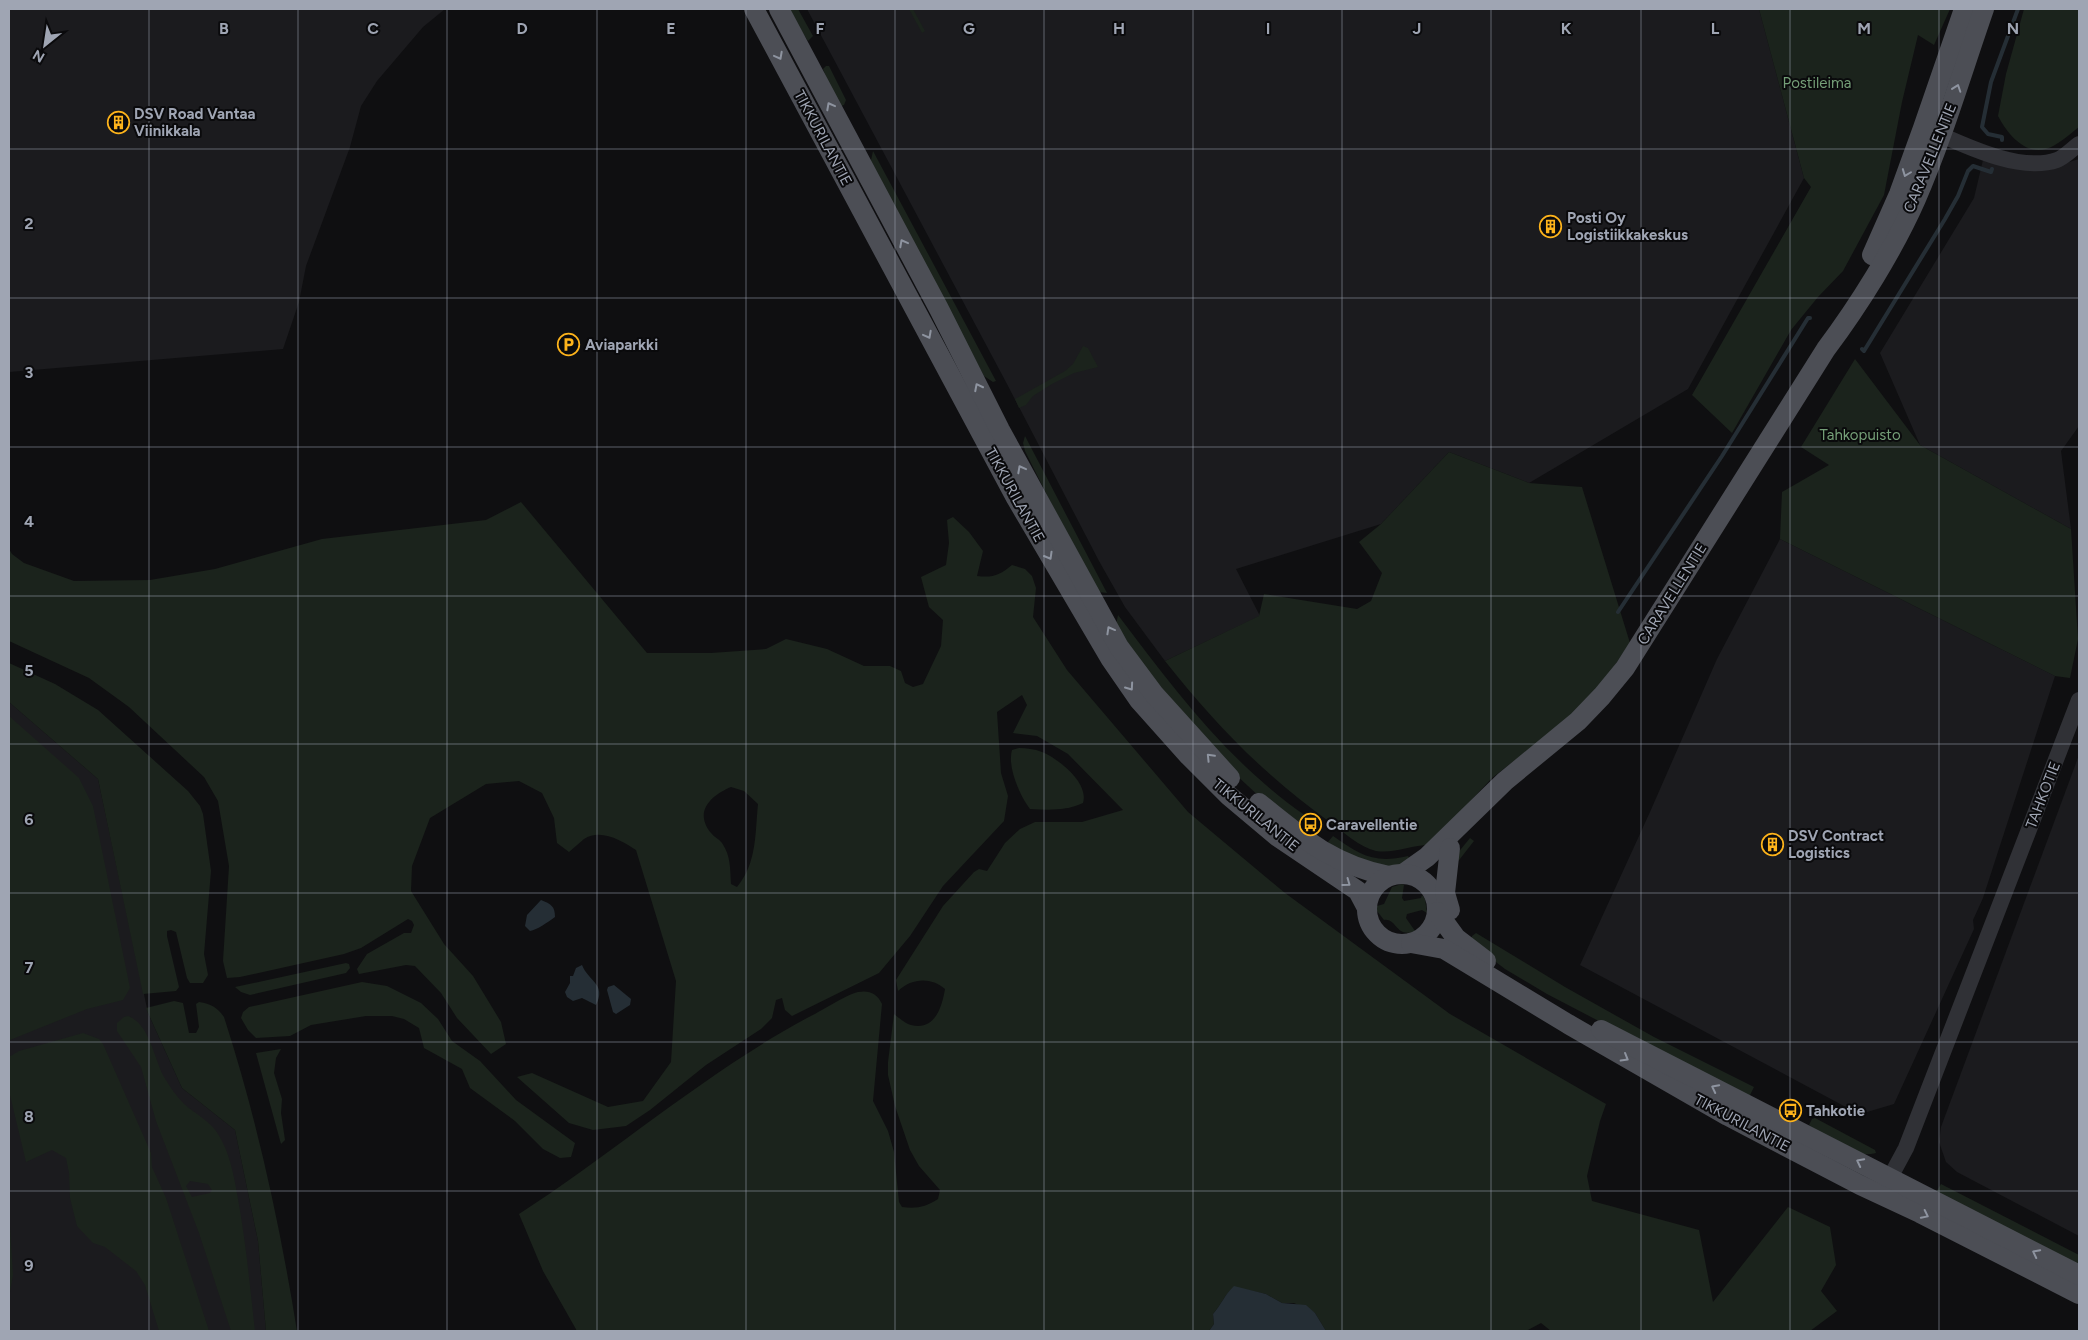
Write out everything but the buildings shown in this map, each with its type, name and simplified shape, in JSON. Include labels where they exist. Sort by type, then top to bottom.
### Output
[{"type":"main road","name":"TIKKURILANTIE","points":[[754,9],[1006,482],[1110,658],[1139,700],[1189,756],[1228,794],[1278,837],[1358,891],[1367,908]]},
{"type":"main road","name":"TIKKURILANTIE","points":[[779,9],[939,309],[1000,430],[1119,647],[1154,694],[1237,786],[1328,856],[1364,872],[1396,875]]},
{"type":"main road","name":"CARAVELLENTIE","points":[[1396,875],[1428,857],[1478,805],[1578,721],[1625,668],[1826,348],[1849,318],[1916,200],[1964,9]]},
{"type":"main road","name":"CARAVELLENTIE","points":[[1932,132],[1984,9]]},
{"type":"main road","name":"CARAVELLENTIE","points":[[1435,903],[1435,875],[1478,805]]},
{"type":"main road","points":[[1450,848],[1445,893],[1450,911],[1459,926],[1468,948]]},
{"type":"main road","points":[[1396,875],[1418,878],[1427,885],[1435,903],[1434,922],[1428,932],[1411,943],[1394,943],[1382,938],[1373,929],[1368,919],[1367,908],[1373,890],[1396,875]]},
{"type":"main road","name":"TIKKURILANTIE","points":[[1435,903],[1453,934],[1468,948],[1502,973],[1570,1014],[1885,1186],[1920,1213],[2079,1294]]},
{"type":"main road","name":"TIKKURILANTIE","points":[[1411,943],[1444,949],[1678,1089],[2079,1275]]},
{"type":"street","points":[[1932,132],[2004,158],[2029,163],[2044,163],[2058,159],[2079,144]]},
{"type":"street","name":"TAHKOTIE","points":[[1885,1186],[1906,1148],[2079,700]]},
{"type":"shaded area","points":[[9,9],[445,9],[423,27],[377,81],[361,106],[350,147],[306,266],[299,302],[283,349],[9,372]]},
{"type":"shaded area","points":[[807,9],[1759,9],[1804,178],[1688,389],[1529,483],[1449,452],[1381,524],[1236,569],[1260,616],[1165,661],[1125,607],[1099,561]]},
{"type":"shaded area","points":[[2079,159],[2079,426],[2061,451],[2071,529],[1920,445],[1880,353],[1974,198],[1983,160],[2053,167]]},
{"type":"shaded area","points":[[1780,539],[2055,676],[1983,898],[1973,920],[1974,929],[1894,1104],[1867,1112],[1857,1113],[1580,965],[1717,659]]},
{"type":"shaded area","points":[[9,702],[98,779],[148,1013],[182,1088],[235,1130],[258,1241],[266,1331],[9,1331]]},
{"type":"shaded area","points":[[2079,755],[2079,1236],[1957,1172],[1946,1162],[1939,1142],[1941,1127]]},
{"type":"shaded area","points":[[541,900],[552,906],[555,917],[530,931],[525,926],[527,915]]},
{"type":"shaded area","points":[[582,965],[598,987],[599,998],[596,1005],[582,998],[573,1001],[567,997],[565,992],[570,983],[570,976],[573,976],[576,968]]},
{"type":"shaded area","points":[[614,985],[631,999],[630,1005],[616,1014],[613,1012],[607,990],[608,987]]},
{"type":"shaded area","points":[[1234,1286],[1266,1294],[1282,1303],[1306,1305],[1315,1313],[1326,1331],[1209,1331],[1214,1324],[1213,1314]]},
{"type":"green space","points":[[786,9],[798,9],[813,36],[808,41]]},
{"type":"green space","points":[[909,9],[913,9],[925,31],[922,33]]},
{"type":"green space","name":"Postileima","points":[[1759,9],[1950,9],[1934,45],[1918,35],[1902,102],[1884,195],[1843,271],[1818,297],[1791,330],[1732,433],[1692,395],[1811,187],[1804,178]]},
{"type":"green space","points":[[2024,9],[2079,9],[2079,127],[2059,143],[2046,149],[2030,149],[2024,146],[2011,135],[1998,116],[2006,74]]},
{"type":"green space","points":[[829,66],[846,100],[844,105],[838,107],[823,69]]},
{"type":"green space","points":[[873,151],[996,381],[993,382],[984,376],[870,165]]},
{"type":"green space","points":[[1083,346],[1088,348],[1098,367],[1074,373],[1052,384],[1033,396],[1026,405],[1019,408],[1015,399],[1065,371],[1073,364]]},
{"type":"green space","name":"Tahkopuisto","points":[[1855,359],[1920,445],[2071,529],[2078,639],[2070,678],[2055,676],[1780,539],[1782,492],[1829,465],[1801,447]]},
{"type":"green space","points":[[1025,436],[1107,593],[1099,592],[1050,501],[1025,451],[1023,443]]},
{"type":"green space","points":[[1449,452],[1529,483],[1582,487],[1630,643],[1604,681],[1564,722],[1492,778],[1429,845],[1382,852],[1376,851],[1352,839],[1284,787],[1222,728],[1165,661],[1259,616],[1264,594],[1357,609],[1371,601],[1382,573],[1359,542],[1381,524]]},
{"type":"green space","points":[[521,502],[647,653],[711,653],[766,649],[786,639],[827,649],[864,666],[890,666],[901,671],[905,683],[913,687],[923,684],[941,646],[943,620],[929,607],[921,577],[946,565],[949,543],[947,520],[953,517],[969,532],[983,551],[977,576],[988,577],[996,575],[1012,565],[1025,569],[1032,576],[1036,588],[1033,617],[1067,670],[1188,812],[1285,893],[1450,1014],[1606,1104],[1587,1176],[1592,1201],[1699,1230],[1713,1302],[1788,1207],[1830,1227],[1836,1265],[1821,1291],[1837,1311],[1810,1331],[1551,1331],[1541,1323],[1526,1331],[1326,1331],[1315,1313],[1294,1303],[1282,1303],[1266,1294],[1234,1287],[1213,1314],[1214,1324],[1209,1331],[577,1331],[543,1271],[519,1214],[733,1063],[769,1040],[840,1000],[858,992],[869,992],[875,995],[882,1004],[873,1101],[888,1131],[894,1152],[899,1202],[902,1207],[912,1208],[925,1206],[938,1199],[940,1190],[919,1166],[910,1150],[895,1106],[888,1075],[888,1062],[894,1014],[909,1024],[919,1026],[926,1024],[936,1016],[942,1003],[945,989],[934,982],[915,981],[898,991],[896,980],[943,906],[974,872],[979,869],[987,871],[1005,843],[1020,829],[1035,822],[1082,822],[1123,810],[1068,754],[1037,736],[1013,733],[1027,705],[1022,695],[997,712],[1001,773],[1008,796],[1004,821],[943,886],[910,936],[879,973],[792,1016],[785,1010],[782,998],[776,1000],[772,1018],[761,1029],[706,1065],[650,1110],[626,1126],[593,1130],[569,1123],[517,1077],[532,1073],[608,1107],[643,1101],[671,1062],[676,981],[636,850],[611,837],[597,835],[584,839],[569,852],[557,843],[554,818],[542,793],[519,781],[486,784],[430,818],[412,866],[411,891],[444,944],[473,976],[501,1022],[506,1044],[491,1054],[457,1018],[441,993],[415,966],[406,965],[359,974],[357,969],[367,954],[404,933],[411,933],[414,925],[408,919],[361,948],[344,954],[240,977],[227,978],[223,961],[229,866],[218,801],[204,777],[129,707],[89,678],[9,641],[9,549],[12,554],[24,563],[74,581],[150,580],[215,569],[322,539],[486,520]],"holes":[[[731,787],[744,791],[758,804],[752,858],[744,878],[737,887],[731,884],[730,863],[725,848],[706,825],[704,811],[712,799],[724,790]]]},
{"type":"green space","points":[[1118,615],[1160,670],[1227,749],[1252,773],[1306,816],[1302,823],[1274,810],[1220,760],[1162,694],[1116,625]]},
{"type":"green space","points":[[9,663],[55,684],[98,710],[188,791],[200,806],[203,814],[211,871],[204,954],[208,975],[203,983],[190,983],[187,978],[176,932],[171,930],[167,931],[167,936],[179,987],[176,991],[143,994],[98,779],[9,702]]},
{"type":"green space","points":[[9,716],[79,778],[93,806],[130,988],[123,1000],[87,1009],[10,1040]]},
{"type":"green space","points":[[1019,748],[1042,752],[1064,766],[1082,788],[1084,795],[1083,803],[1064,809],[1030,809],[1022,797],[1011,765],[1012,750]]},
{"type":"green space","points":[[1333,836],[1368,856],[1386,859],[1408,856],[1411,861],[1398,867],[1390,867],[1344,855],[1328,842]]},
{"type":"green space","points":[[1470,838],[1474,841],[1456,864],[1452,860]]},
{"type":"green space","points":[[1404,885],[1402,898],[1404,901],[1421,898],[1422,895],[1425,899],[1427,913],[1422,910],[1407,914],[1406,918],[1415,931],[1409,933],[1400,931],[1392,922],[1384,920],[1377,911],[1377,906],[1384,904],[1392,887]]},
{"type":"green space","points":[[1476,933],[1565,987],[1654,1037],[1754,1087],[1748,1099],[1547,994],[1505,969],[1471,943],[1472,936]]},
{"type":"green space","points":[[346,963],[349,964],[350,968],[346,973],[250,995],[241,992],[235,987]]},
{"type":"green space","points":[[362,982],[387,986],[421,1003],[438,1019],[452,1041],[480,1061],[516,1100],[575,1143],[571,1157],[560,1158],[543,1149],[515,1121],[470,1088],[462,1069],[424,1048],[419,1028],[404,1019],[392,1016],[366,1016],[311,1025],[290,1036],[256,1038],[248,1030],[241,1018],[243,1012],[249,1007]]},
{"type":"green space","points":[[174,1001],[183,1003],[189,1033],[196,1033],[199,1027],[196,1004],[199,1002],[213,1006],[224,1017],[257,1133],[283,1252],[297,1331],[266,1331],[258,1241],[235,1130],[182,1088],[146,1008]]},
{"type":"green space","points":[[128,1016],[142,1026],[160,1070],[171,1088],[184,1104],[213,1127],[225,1147],[233,1173],[241,1216],[255,1331],[231,1331],[199,1233],[156,1121],[141,1067],[117,1031],[117,1023]],"holes":[[[190,1181],[208,1184],[212,1190],[210,1193],[192,1197],[186,1186]]]},
{"type":"green space","points":[[83,1033],[99,1039],[103,1044],[151,1153],[152,1167],[166,1198],[209,1331],[159,1331],[145,1285],[136,1271],[105,1247],[93,1243],[77,1226],[70,1198],[66,1158],[52,1150],[26,1162],[9,1091],[9,1057],[19,1051]]},
{"type":"green space","points":[[281,1049],[276,1058],[274,1073],[282,1099],[281,1113],[285,1140],[281,1144],[256,1053]]},
{"type":"green space","points":[[1815,1118],[1875,1150],[1876,1153],[1858,1153],[1840,1146],[1809,1125],[1812,1119]]},
{"type":"green space","points":[[1941,1184],[2079,1255],[2079,1268],[1935,1194]]},
{"type":"green space","points":[[9,1211],[13,1275],[9,1297]]},
{"type":"waterway","points":[[2002,140],[2002,137],[1988,134],[1982,127],[1991,82],[2018,9]]},
{"type":"waterway","points":[[1862,349],[1864,351],[1945,219],[1958,196],[1968,171],[1973,166],[1991,172],[1992,169]]},
{"type":"waterway","points":[[1618,612],[1722,456],[1808,318],[1810,318]]},
{"type":"place","name":"DSV Road Vantaa Viinikkala","points":[[118,123]]},
{"type":"place","name":"Posti Oy Logistiikkakeskus","points":[[1551,227]]},
{"type":"place","name":"Aviaparkki","points":[[569,345]]},
{"type":"place","name":"Caravellentie","points":[[1310,825]]},
{"type":"place","name":"DSV Contract Logistics","points":[[1772,845]]},
{"type":"place","name":"Tahkotie","points":[[1790,1111]]}]
